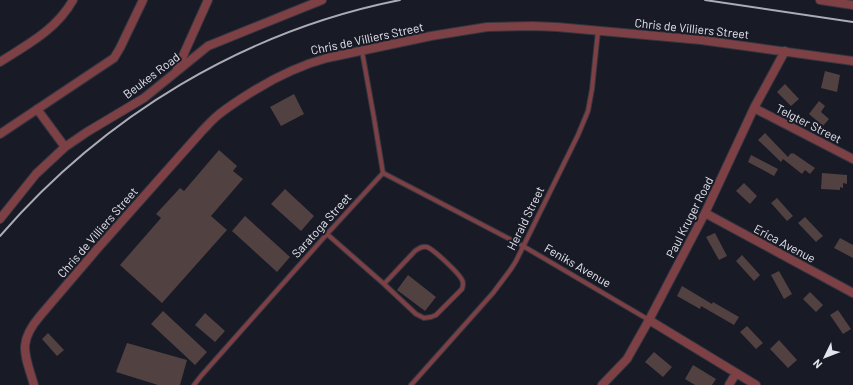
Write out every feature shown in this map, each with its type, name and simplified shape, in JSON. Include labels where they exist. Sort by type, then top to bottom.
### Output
[{"type":"street","points":[[0,62],[53,26],[66,13],[73,0]]},
{"type":"street","points":[[0,134],[114,58],[143,0]]},
{"type":"street","points":[[176,72],[208,0]]},
{"type":"street","name":"Beukes Road","points":[[0,218],[36,174],[65,147],[144,98],[208,46],[322,0]]},
{"type":"street","points":[[820,0],[853,5]]},
{"type":"street","name":"Chris de Villiers Street","points":[[34,385],[24,349],[27,334],[31,326],[98,248],[211,122],[224,110],[290,70],[311,62],[431,36],[487,28],[532,26],[598,30],[701,40],[853,61]]},
{"type":"street","name":"Paul Kruger Road","points":[[602,385],[627,359],[649,320],[705,213],[754,108],[785,51]]},
{"type":"street","name":"Telgter Street","points":[[754,108],[853,159]]},
{"type":"street","points":[[37,109],[65,147]]},
{"type":"street","name":"Erica Avenue","points":[[705,213],[853,293]]},
{"type":"street","name":"Feniks Avenue","points":[[649,320],[756,385]]},
{"type":"street","points":[[729,385],[736,373]]},
{"type":"lane","name":"Herald Street","points":[[411,385],[503,280],[516,262],[578,135],[588,111],[592,89],[598,30]]},
{"type":"lane","points":[[362,51],[382,173]]},
{"type":"lane","name":"Feniks Avenue","points":[[382,173],[523,246],[649,320]]},
{"type":"lane","name":"Saratoga Street","points":[[194,385],[382,173]]},
{"type":"lane","points":[[327,234],[416,314],[424,318],[436,315],[441,311],[462,289],[463,284],[461,278],[441,258],[428,248],[423,247],[420,247],[415,251],[384,284]]},
{"type":"building","points":[[825,71],[840,75],[837,92],[821,88]]},
{"type":"building","points":[[785,84],[799,99],[791,106],[777,92]]},
{"type":"building","points":[[294,94],[304,114],[281,126],[270,107]]},
{"type":"building","points":[[819,101],[825,106],[821,112],[829,119],[823,126],[809,114]]},
{"type":"building","points":[[765,133],[788,157],[791,153],[793,153],[815,168],[810,174],[805,170],[802,174],[783,159],[781,162],[758,140]]},
{"type":"building","points":[[219,150],[237,166],[233,171],[243,179],[211,216],[227,230],[162,303],[120,265],[161,218],[156,214],[180,188],[184,191]]},
{"type":"building","points":[[751,155],[778,169],[774,176],[748,162]]},
{"type":"building","points":[[822,173],[847,175],[847,184],[843,183],[843,188],[840,187],[840,190],[821,189]]},
{"type":"building","points":[[744,183],[757,196],[750,204],[736,191]]},
{"type":"building","points":[[285,189],[314,216],[301,231],[271,204]]},
{"type":"building","points":[[777,198],[793,216],[787,221],[771,203]]},
{"type":"building","points":[[245,216],[290,257],[277,272],[232,231]]},
{"type":"building","points":[[805,217],[823,236],[816,242],[798,223]]},
{"type":"building","points":[[715,233],[727,256],[719,260],[706,237]]},
{"type":"building","points":[[840,238],[853,245],[853,258],[834,248]]},
{"type":"building","points":[[742,255],[760,275],[754,281],[736,261]]},
{"type":"building","points":[[779,271],[792,294],[784,299],[771,275]]},
{"type":"building","points":[[408,275],[436,297],[425,311],[397,290]]},
{"type":"building","points":[[682,286],[712,304],[713,302],[739,317],[734,325],[701,306],[700,309],[677,296]]},
{"type":"building","points":[[810,292],[823,305],[816,312],[803,299]]},
{"type":"building","points":[[838,310],[851,329],[843,334],[830,315]]},
{"type":"building","points":[[163,311],[207,352],[195,365],[151,324]]},
{"type":"building","points":[[205,313],[225,331],[215,342],[195,325]]},
{"type":"building","points":[[747,326],[763,343],[756,349],[740,332]]},
{"type":"building","points":[[48,333],[64,350],[57,356],[42,339]]},
{"type":"building","points":[[779,340],[797,360],[788,368],[770,349]]},
{"type":"building","points":[[127,343],[187,360],[180,385],[158,385],[116,372]]},
{"type":"building","points":[[654,352],[672,367],[663,377],[645,362]]},
{"type":"building","points":[[693,365],[716,379],[712,385],[695,385],[685,379]]},
{"type":"railway","points":[[0,236],[41,193],[84,153],[131,117],[180,85],[232,57],[286,33],[342,14],[400,0]]},
{"type":"railway","points":[[705,0],[853,22]]}]
